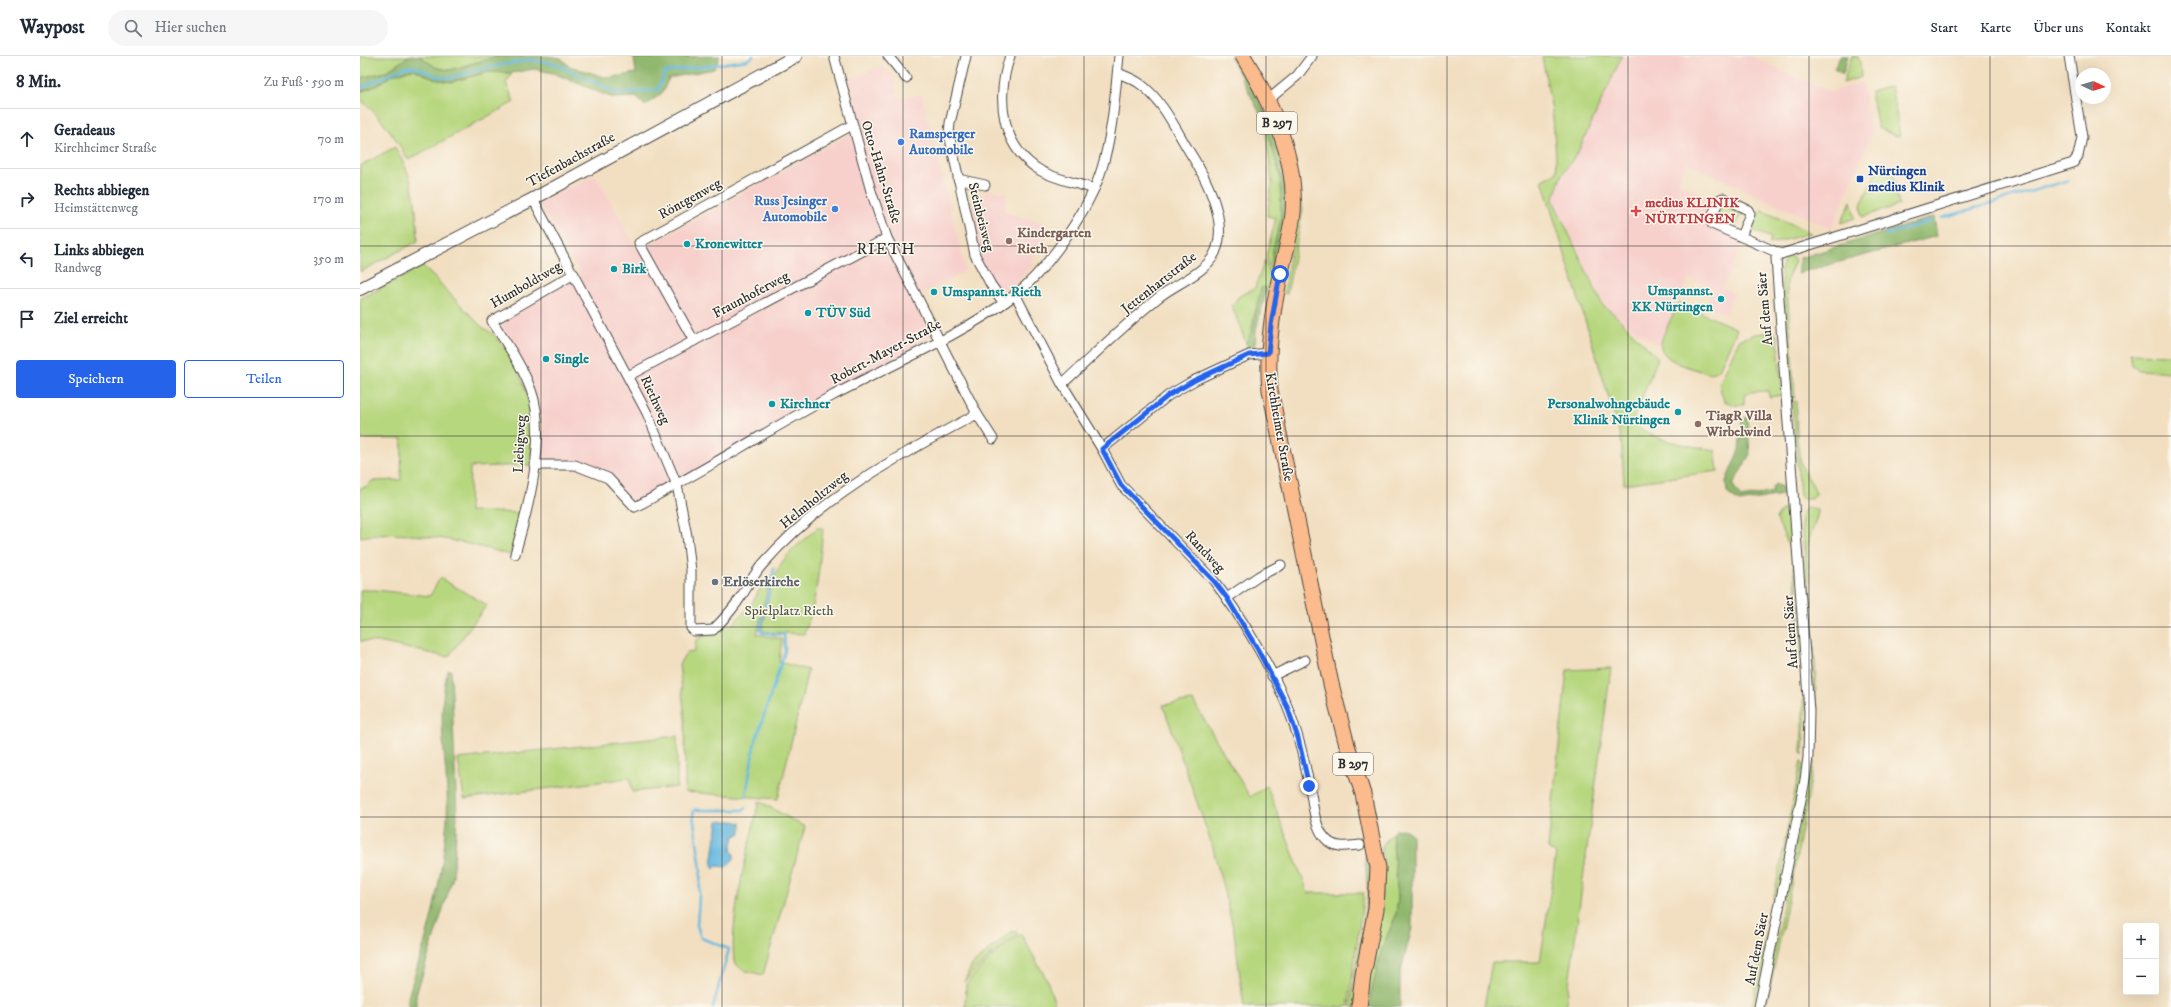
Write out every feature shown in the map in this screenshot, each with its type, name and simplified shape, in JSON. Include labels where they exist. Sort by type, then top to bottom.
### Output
[{"type":"main road","name":"Kirchheimer Straße","points":[[1243,56],[1268,100],[1288,161],[1294,196],[1290,232],[1272,317],[1268,353],[1270,390],[1330,684],[1347,745],[1363,794],[1378,868],[1376,909],[1359,1007]]},
{"type":"street","name":"Tiefenbachstraße","points":[[360,289],[533,199],[796,56]]},
{"type":"street","name":"Otto-Hahn-Straße","points":[[834,56],[871,191],[887,238],[941,340],[977,414],[993,439]]},
{"type":"street","points":[[888,56],[906,78]]},
{"type":"street","name":"Steinbeisweg","points":[[966,56],[950,123],[949,134],[975,255],[990,285],[1003,302]]},
{"type":"street","points":[[1010,56],[1005,70],[1002,96],[1003,113],[1011,140],[1030,162],[1042,171],[1058,178],[1094,189]]},
{"type":"street","name":"Robert-Mayer-Straße","points":[[534,465],[575,465],[608,478],[635,507],[677,485],[822,402],[941,340],[1015,294],[1059,247],[1094,189],[1102,168],[1112,127],[1119,56]]},
{"type":"street","points":[[1268,100],[1284,89],[1297,76],[1312,56]]},
{"type":"street","name":"Auf dem Säer","points":[[1760,1007],[1808,757],[1809,682],[1776,258],[1781,254],[1971,193],[2073,163],[2078,156],[2082,137],[2069,56]]},
{"type":"street","name":"Jettenhartstraße","points":[[1062,384],[1159,297],[1205,267],[1216,249],[1219,238],[1220,222],[1217,209],[1192,155],[1152,95],[1138,83],[1118,72]]},
{"type":"street","name":"Röntgenweg","points":[[694,341],[639,243],[852,125]]},
{"type":"street","name":"Steinbeisweg","points":[[958,179],[985,185]]},
{"type":"street","name":"Auf dem Säer","points":[[1741,236],[1750,214],[1748,210],[1723,198],[1719,200],[1711,220],[1712,224],[1781,254]]},
{"type":"street","name":"Riethweg","points":[[533,199],[647,413],[677,485],[687,536],[691,571],[691,628],[694,632]]},
{"type":"street","name":"Fraunhoferweg","points":[[628,376],[887,238]]},
{"type":"street","name":"Humboldtweg","points":[[492,321],[574,274]]},
{"type":"street","name":"Randweg","points":[[1015,294],[1062,384],[1102,449],[1121,485],[1214,581],[1227,598],[1272,676],[1287,706],[1298,738],[1321,831],[1325,839],[1332,844],[1348,846],[1360,845]]},
{"type":"street","name":"Liebigweg","points":[[492,321],[518,362],[532,391],[538,420],[529,499],[515,554]]},
{"type":"street","points":[[1102,449],[1169,395],[1249,355],[1268,353]]},
{"type":"street","name":"Helmholtzweg","points":[[694,632],[713,630],[742,597],[761,566],[805,523],[841,492],[903,453],[977,414]]},
{"type":"street","points":[[1227,598],[1259,576],[1281,565]]},
{"type":"street","points":[[1272,676],[1305,660]]},
{"type":"shaded area","name":"medius KLINIK NÜRTINGEN","points":[[1622,56],[1750,56],[1830,92],[1862,82],[1872,134],[1831,229],[1686,163],[1678,183],[1717,200],[1707,225],[1744,241],[1723,288],[1734,293],[1725,314],[1706,305],[1713,288],[1689,278],[1658,345],[1621,320],[1604,304],[1554,200],[1563,175]]},
{"type":"shaded area","points":[[883,67],[894,76],[899,98],[922,95],[966,271],[911,299],[934,335],[678,483],[635,504],[609,476],[540,462],[544,424],[532,385],[496,323],[580,273],[539,203],[595,174],[638,251],[860,128],[849,78]]},
{"type":"shaded area","name":"Kindergarten Rieth","points":[[986,189],[1007,194],[1004,212],[1049,224],[1049,233],[1039,250],[1030,260],[1035,265],[1001,295],[982,266],[966,208],[984,199]]},
{"type":"green space","points":[[360,56],[409,56],[386,72],[360,78]]},
{"type":"green space","points":[[409,56],[419,56],[437,68],[450,70],[499,56],[547,56],[561,58],[569,66],[608,78],[636,73],[634,58],[720,56],[714,69],[669,78],[662,93],[645,106],[636,97],[613,98],[553,73],[534,69],[512,73],[488,72],[451,82],[434,79],[414,69],[392,75],[376,86],[360,92],[360,78],[386,72]]},
{"type":"green space","points":[[417,56],[499,56],[450,70],[437,68]]},
{"type":"green space","points":[[631,56],[687,56],[634,58]]},
{"type":"green space","points":[[1230,56],[1237,56],[1277,137],[1291,200],[1277,273],[1271,271],[1273,249],[1281,217],[1280,174],[1265,123]]},
{"type":"green space","points":[[1542,56],[1622,56],[1578,152],[1562,174],[1553,200],[1603,306],[1613,313],[1658,358],[1633,420],[1639,427],[1659,438],[1715,450],[1718,471],[1624,484],[1621,437],[1542,180],[1557,172],[1553,117]]},
{"type":"green space","points":[[1840,56],[1848,56],[1843,74],[1834,69]]},
{"type":"green space","points":[[1852,56],[1857,56],[1860,61],[1861,77],[1843,83]]},
{"type":"green space","points":[[414,69],[434,79],[451,82],[488,72],[512,73],[506,83],[514,102],[408,160],[387,127],[360,99],[360,92],[376,86],[392,75]]},
{"type":"green space","points":[[1891,86],[1900,135],[1896,136],[1878,128],[1871,92]]},
{"type":"green space","points":[[1265,124],[1276,158],[1282,192],[1281,216],[1271,271],[1266,256],[1276,218],[1267,216],[1272,184]]},
{"type":"green space","points":[[395,147],[402,159],[411,181],[415,204],[418,241],[360,272],[360,166]]},
{"type":"green space","points":[[1882,165],[1890,167],[1893,170],[1899,205],[1862,217],[1861,205],[1878,168]]},
{"type":"green space","points":[[1851,201],[1855,218],[1841,223]]},
{"type":"green space","points":[[1298,202],[1301,203],[1303,209],[1287,294],[1284,293]]},
{"type":"green space","points":[[1726,202],[1746,211],[1747,216],[1741,214],[1735,229],[1717,221],[1716,216],[1721,204]]},
{"type":"green space","points":[[1761,210],[1811,233],[1769,244],[1771,238],[1752,230]]},
{"type":"green space","points":[[1934,217],[1937,236],[1798,273],[1800,258]]},
{"type":"green space","points":[[1788,256],[1793,257],[1795,261],[1787,280],[1787,290],[1795,398],[1792,398],[1781,271],[1783,263]]},
{"type":"green space","points":[[1265,260],[1272,279],[1267,289],[1263,287],[1255,312],[1250,337],[1246,343],[1232,306],[1238,297],[1255,288]]},
{"type":"green space","points":[[423,266],[482,327],[502,344],[518,370],[529,399],[533,430],[530,465],[470,467],[469,511],[522,513],[510,555],[455,541],[417,535],[398,534],[360,537],[360,488],[366,487],[372,481],[401,480],[402,439],[360,439],[360,299]]},
{"type":"green space","points":[[1263,287],[1267,289],[1256,329],[1255,344],[1248,349],[1246,343],[1253,324],[1261,288]]},
{"type":"green space","points":[[1679,303],[1737,329],[1719,370],[1710,374],[1688,367],[1672,360],[1662,350],[1661,343],[1664,333]]},
{"type":"green space","points":[[1773,332],[1777,335],[1783,395],[1769,397],[1768,391],[1750,392],[1744,396],[1744,405],[1735,405],[1724,401],[1719,385],[1739,340],[1755,334]]},
{"type":"green space","points":[[2130,354],[2171,355],[2171,372],[2139,370],[2132,365]]},
{"type":"green space","points":[[1796,401],[1799,454],[1803,469],[1815,490],[1816,494],[1812,499],[1803,499],[1800,496],[1792,402]]},
{"type":"green space","points":[[1747,417],[1750,454],[1733,485],[1741,498],[1773,492],[1772,488],[1775,484],[1782,487],[1783,495],[1739,502],[1727,493],[1726,481],[1739,450],[1742,420]]},
{"type":"green space","points":[[1807,507],[1816,509],[1818,513],[1807,547],[1816,676],[1814,754],[1812,754],[1814,681],[1801,515]]},
{"type":"green space","points":[[1782,510],[1790,511],[1807,689],[1803,755],[1801,752],[1804,688],[1794,568],[1792,552],[1776,518]]},
{"type":"green space","name":"Spielplatz Rieth","points":[[817,528],[823,528],[819,568],[815,595],[809,621],[804,634],[764,632],[762,629],[768,600],[773,581],[781,564],[798,545]]},
{"type":"green space","points":[[767,576],[770,578],[757,634],[782,639],[779,662],[808,670],[778,799],[685,792],[685,719],[679,664],[686,653],[694,652],[696,640],[703,636],[715,635],[726,624],[731,626],[751,605]]},
{"type":"green space","points":[[440,578],[487,605],[448,657],[378,642],[360,641],[360,590],[375,590],[430,596]]},
{"type":"green space","points":[[1611,668],[1566,1007],[1484,1007],[1492,962],[1540,962],[1556,854],[1548,848],[1567,670]]},
{"type":"green space","points":[[448,670],[451,670],[457,818],[453,877],[416,995],[416,1007],[408,1007],[408,998],[427,936],[432,914],[444,847],[447,801],[442,707]]},
{"type":"green space","points":[[1193,701],[1250,797],[1267,786],[1308,893],[1364,893],[1348,1007],[1244,1007],[1234,931],[1213,848],[1163,705]]},
{"type":"green space","points":[[677,736],[677,787],[632,792],[630,778],[464,799],[458,759]]},
{"type":"green space","points":[[1812,760],[1814,762],[1791,884],[1766,1007],[1763,1007]]},
{"type":"green space","points":[[1801,761],[1803,765],[1798,797],[1756,1007],[1752,1007]]},
{"type":"green space","points":[[759,801],[805,827],[763,975],[742,970],[734,962],[733,944],[737,903],[745,860]]},
{"type":"green space","points":[[1402,829],[1408,831],[1412,835],[1412,928],[1400,974],[1400,1007],[1368,1007],[1381,951],[1396,915],[1398,897],[1392,833],[1395,830]]},
{"type":"green space","points":[[1392,833],[1398,897],[1396,915],[1381,951],[1368,1007],[1365,1007],[1384,874],[1382,846]]},
{"type":"green space","points":[[1371,840],[1371,914],[1365,914],[1368,894],[1365,858],[1366,849],[1369,849]]},
{"type":"green space","points":[[1365,914],[1371,914],[1355,1007],[1350,1007]]},
{"type":"green space","points":[[1017,931],[1017,935],[990,956],[964,982],[972,965],[1011,932]]},
{"type":"green space","points":[[1021,934],[1047,980],[1056,1007],[965,1007],[966,984],[990,958]]},
{"type":"water","points":[[718,821],[733,821],[741,823],[741,833],[734,836],[731,850],[734,854],[734,859],[726,867],[717,866],[714,868],[712,865]]},
{"type":"waterway","points":[[360,88],[406,67],[416,67],[439,77],[451,78],[484,68],[530,60],[556,64],[617,93],[658,90],[665,72],[747,60],[753,56]]},
{"type":"waterway","points":[[1942,218],[2069,180]]},
{"type":"waterway","points":[[1885,235],[1931,221]]},
{"type":"waterway","points":[[746,796],[754,746],[785,651],[784,634],[775,635],[763,633],[760,630],[774,569]]},
{"type":"waterway","points":[[713,1007],[729,949],[701,938],[697,925],[701,869],[693,815],[694,810],[744,810],[745,808]]},
{"type":"place","name":"Ramsperger Automobile","points":[[901,142]]},
{"type":"place","name":"Nürtingen medius Klinik","points":[[1860,179]]},
{"type":"place","name":"Russ Jesinger Automobile","points":[[835,209]]},
{"type":"place","name":"medius KLINIK NÜRTINGEN","points":[[1636,211]]},
{"type":"place","name":"Kindergarten Rieth","points":[[1009,241]]},
{"type":"place","name":"Kronewitter","points":[[687,244]]},
{"type":"place","name":"Birk","points":[[614,269]]},
{"type":"place","name":"Umspannst. Rieth","points":[[934,292]]},
{"type":"place","name":"Umspannst. KK Nürtingen","points":[[1721,299]]},
{"type":"place","name":"TÜV Süd","points":[[808,313]]},
{"type":"place","name":"Single","points":[[546,359]]},
{"type":"place","name":"Kirchner","points":[[772,404]]},
{"type":"place","name":"Personalwohngebäude Klinik Nürtingen","points":[[1678,412]]},
{"type":"place","name":"TiagR Villa Wirbelwind","points":[[1698,424]]},
{"type":"place","name":"Erlöserkirche","points":[[715,582]]},
{"type":"district","name":"RIETH","points":[[886,249]]},
{"type":"route","points":[[1280,274],[1271,325],[1268,353],[1256,353],[1249,355],[1195,380],[1169,395],[1102,449],[1121,485],[1214,581],[1227,598],[1258,650],[1287,706],[1298,738],[1309,786]]}]
